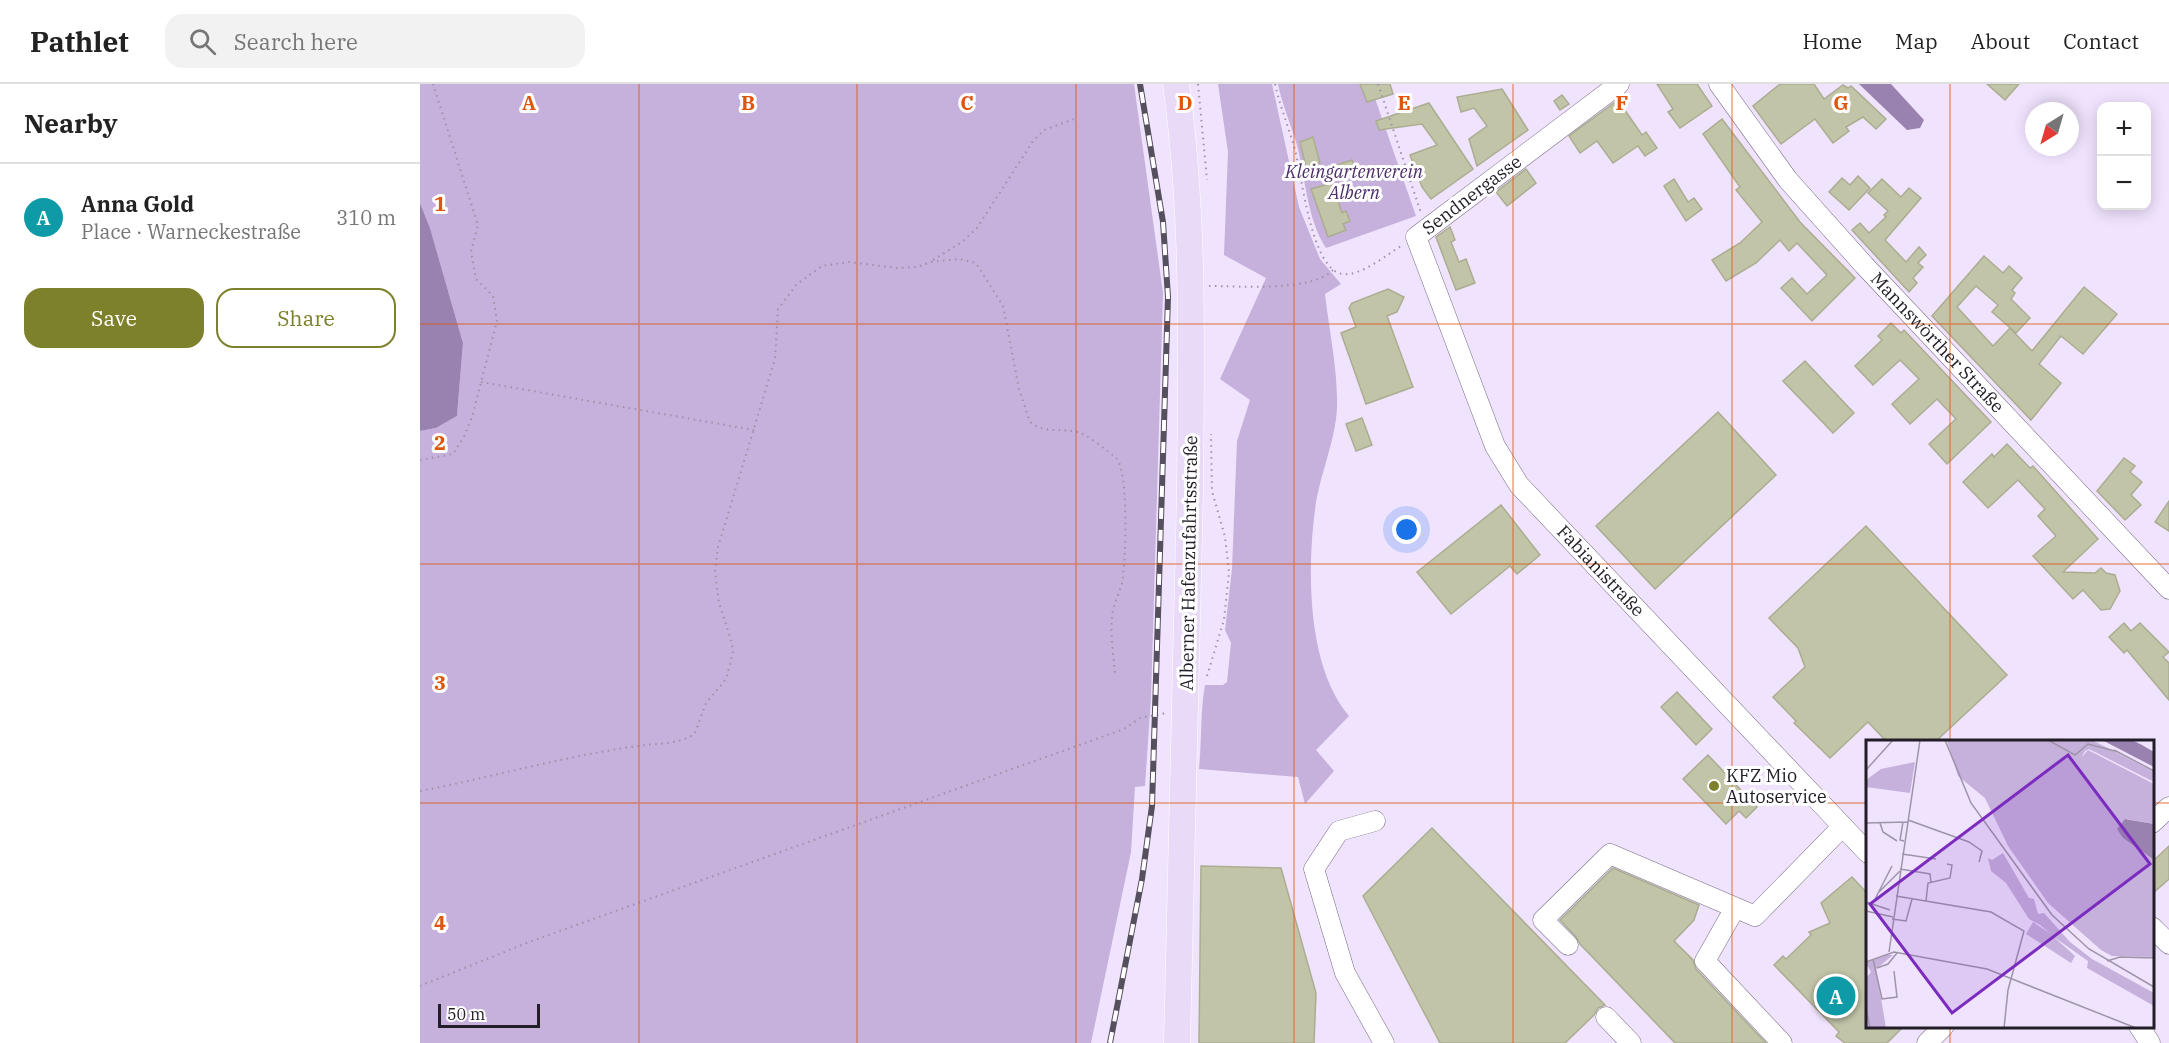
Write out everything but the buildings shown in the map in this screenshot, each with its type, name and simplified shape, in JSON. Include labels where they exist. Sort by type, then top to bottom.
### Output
[{"type":"main road","name":"Alberner Hafenzufahrtsstraße","points":[[1176,84],[1187,180],[1192,282],[1187,703],[1177,1043]]},
{"type":"street","name":"Sendnergasse","points":[[1416,237],[1619,84]]},
{"type":"street","name":"Mannswörther Straße","points":[[1719,84],[1788,180],[1841,240],[2169,589]]},
{"type":"street","name":"Fabianistraße","points":[[1416,237],[1496,446],[1519,485],[1866,851]]},
{"type":"street","points":[[2154,821],[2169,807]]},
{"type":"street","points":[[1375,821],[1339,831],[1314,869],[1345,973],[1384,1043]]},
{"type":"street","points":[[1568,945],[1542,920],[1610,854],[1755,916],[1842,827]]},
{"type":"street","points":[[1735,908],[1705,961],[1782,1043]]},
{"type":"street","points":[[2154,929],[2169,944]]},
{"type":"street","points":[[1606,1017],[1631,1043]]},
{"type":"street","points":[[1927,1043],[1942,1028]]},
{"type":"path","points":[[420,460],[453,454],[465,437],[497,321],[493,296],[476,279],[471,252],[478,225],[433,84]]},
{"type":"path","points":[[1209,286],[1278,286],[1325,279],[1333,270],[1313,234],[1296,152],[1279,104],[1275,84]]},
{"type":"path","points":[[1378,84],[1420,210],[1426,209]]},
{"type":"path","points":[[420,791],[508,774],[610,748],[679,741],[695,733],[706,703],[726,679],[732,659],[732,643],[719,603],[714,571],[718,547],[775,358],[778,309],[797,284],[822,266],[849,262],[897,268],[918,267],[931,262],[962,242],[976,228],[1033,141],[1044,130],[1077,118]]},
{"type":"path","name":"Sendnergasse","points":[[1333,270],[1343,274],[1357,272],[1416,237]]},
{"type":"path","points":[[931,262],[969,260],[984,272],[1003,306],[1019,389],[1030,422],[1044,430],[1080,432],[1117,458],[1122,465],[1123,497],[1126,510],[1122,583],[1113,602],[1115,677]]},
{"type":"path","points":[[481,382],[754,430]]},
{"type":"path","points":[[420,986],[529,942],[1124,729],[1140,718],[1169,713],[1187,703]]},
{"type":"green space","points":[[420,84],[1134,84],[1163,293],[1151,698],[1145,786],[1135,787],[1131,852],[1091,1043],[420,1043],[420,431],[436,428],[457,416],[463,343],[430,228],[420,203]]},
{"type":"green space","points":[[1218,84],[1272,84],[1299,207],[1320,259],[1341,284],[1325,294],[1335,365],[1337,407],[1334,432],[1315,510],[1311,589],[1313,618],[1325,672],[1335,696],[1349,716],[1316,750],[1334,771],[1305,804],[1298,777],[1199,769],[1205,685],[1223,685],[1227,682],[1231,643],[1225,630],[1232,569],[1237,441],[1250,400],[1220,379],[1266,278],[1224,255],[1228,152]]},
{"type":"green space","name":"Kleingartenverein Albern","points":[[1278,84],[1370,84],[1416,216],[1326,248],[1310,210],[1296,142]]},
{"type":"shaded area","points":[[1859,84],[1891,84],[1924,120],[1920,128],[1907,130]]},
{"type":"shaded area","points":[[420,203],[430,228],[463,343],[457,416],[436,428],[420,431]]},
{"type":"railway","points":[[1110,1043],[1142,879],[1152,806],[1168,297],[1163,222],[1140,84]]},
{"type":"place","name":"KFZ Mio Autoservice","points":[[1714,786]]},
{"type":"place","name":"Anna Gold","points":[[1836,996]]}]
